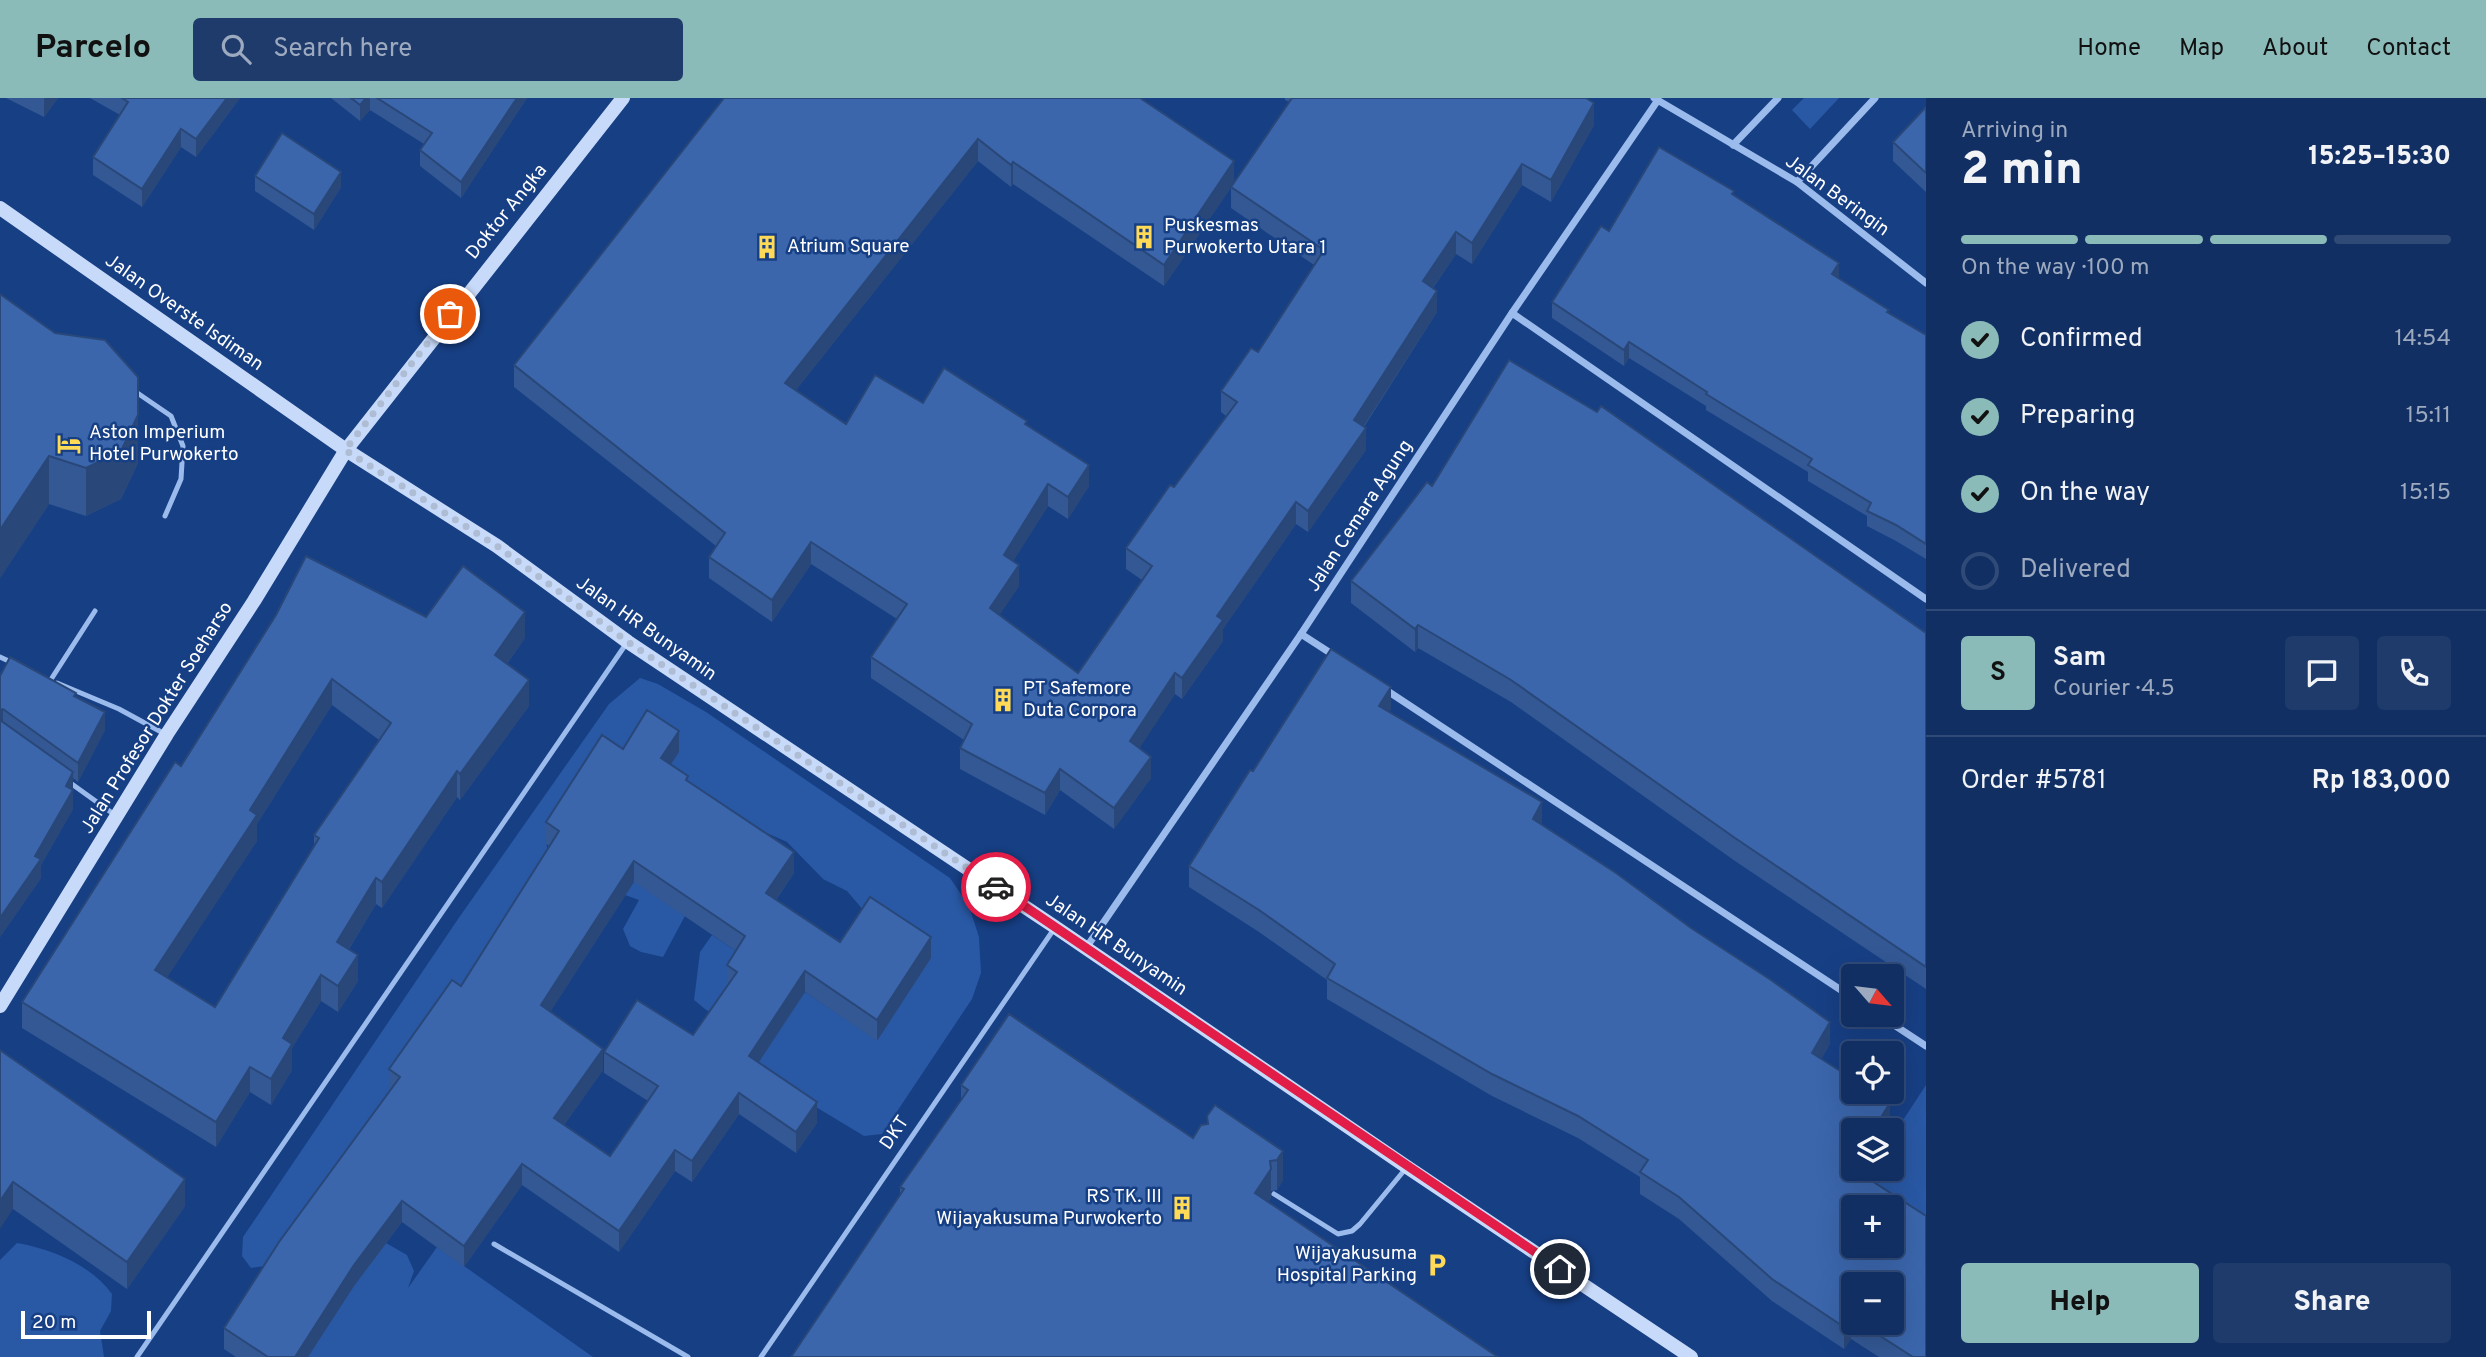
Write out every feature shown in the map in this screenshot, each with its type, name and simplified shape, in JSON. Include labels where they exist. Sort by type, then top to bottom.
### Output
[{"type":"main road","name":"Doktor Angka","points":[[345,450],[623,98]]},
{"type":"main road","name":"Jalan Overste Isdiman","points":[[0,208],[345,450]]},
{"type":"main road","name":"Jalan HR Bunyamin","points":[[345,450],[497,546],[628,642],[1690,1357]]},
{"type":"main road","name":"Jalan Profesor Dokter Soeharso","points":[[0,1006],[167,734],[254,601],[345,450]]},
{"type":"street","points":[[1733,145],[1778,98]]},
{"type":"street","points":[[1797,182],[1875,98]]},
{"type":"street","name":"Jalan Beringin","points":[[1656,99],[1797,182],[1926,283]]},
{"type":"street","name":"Jalan Cemara Agung","points":[[1086,948],[1301,634],[1656,99]]},
{"type":"street","points":[[1512,313],[1926,599]]},
{"type":"street","points":[[1301,634],[1347,664]]},
{"type":"street","points":[[1370,679],[1841,990]]},
{"type":"street","points":[[1897,1027],[1926,1046]]},
{"type":"lane","points":[[126,385],[172,416],[183,446],[181,478],[165,516]]},
{"type":"lane","points":[[50,681],[95,611]]},
{"type":"lane","points":[[137,1357],[628,642]]},
{"type":"lane","points":[[0,657],[25,669]]},
{"type":"lane","points":[[38,675],[119,709],[167,734]]},
{"type":"lane","points":[[64,778],[118,817]]},
{"type":"lane","name":"DKT","points":[[761,1357],[1055,927]]},
{"type":"lane","points":[[994,1016],[1006,1023]]},
{"type":"lane","points":[[1274,1194],[1338,1234],[1346,1234],[1360,1224],[1407,1167]]},
{"type":"lane","points":[[494,1244],[688,1357]]},
{"type":"shaded area","points":[[1804,98],[1839,98],[1810,129],[1792,110]]},
{"type":"shaded area","points":[[640,678],[658,684],[706,712],[950,878],[969,906],[979,937],[981,973],[972,999],[882,1134],[864,1136],[761,1074],[743,1034],[694,1000],[700,952],[712,935],[745,957],[783,1024],[805,992],[877,1040],[870,918],[847,891],[823,879],[787,842],[748,825],[685,916],[663,957],[641,952],[630,946],[623,929],[639,900],[625,895],[546,843],[552,863],[390,1090],[481,1155],[426,1188],[369,1266],[386,1243],[407,1255],[414,1271],[408,1288],[437,1247],[593,1357],[308,1357],[280,1264],[251,1268],[242,1256],[243,1237],[458,919],[609,704]]},
{"type":"shaded area","points":[[1926,1085],[1926,1225],[1904,1211],[1904,1195],[1880,1195],[1861,1183],[1904,1181],[1904,1119]]},
{"type":"shaded area","points":[[17,1243],[44,1249],[70,1260],[93,1275],[112,1294],[111,1311],[100,1331],[104,1357],[0,1357],[0,1260]]},
{"type":"building","points":[[122,98],[227,98],[196,139],[181,129],[142,189],[93,157],[128,102]]},
{"type":"building","points":[[351,98],[366,98],[360,105]]},
{"type":"building","points":[[377,98],[517,98],[461,182],[420,150],[432,133]]},
{"type":"building","points":[[724,98],[1140,98],[1234,161],[1164,265],[1013,162],[1011,165],[978,139],[785,383],[846,424],[875,375],[923,403],[944,368],[1089,465],[1068,497],[1048,484],[1004,555],[1019,565],[990,608],[1078,673],[1152,566],[1126,548],[1170,485],[1174,487],[1237,402],[1221,391],[1251,348],[1258,352],[1324,250],[1231,187],[1292,98],[1586,98],[1594,103],[1551,180],[1522,164],[1472,243],[1456,232],[1423,281],[1437,291],[1354,420],[1366,428],[1308,511],[1296,502],[1217,616],[1223,620],[1182,678],[1175,673],[1130,741],[1151,757],[1114,808],[1060,769],[1045,793],[960,748],[972,724],[871,657],[907,604],[811,542],[772,600],[709,557],[725,533],[514,365]]},
{"type":"building","points":[[1926,107],[1926,173],[1893,142]]},
{"type":"building","points":[[282,133],[341,172],[314,214],[255,176]]},
{"type":"building","points":[[1659,147],[1734,191],[1732,194],[1839,263],[1832,274],[1926,335],[1926,544],[1867,511],[1871,503],[1808,465],[1812,459],[1706,394],[1707,392],[1629,342],[1624,350],[1552,302],[1601,226],[1609,231]]},
{"type":"building","name":"Aston Imperium Hotel Purwokerto","points":[[0,294],[55,333],[105,340],[138,377],[138,415],[121,451],[86,468],[49,456],[0,530]]},
{"type":"building","points":[[1509,360],[1597,412],[1601,406],[1926,633],[1926,967],[1735,838],[1511,680],[1418,625],[1415,629],[1351,581],[1427,482],[1432,486]]},
{"type":"building","points":[[306,556],[426,617],[463,566],[525,612],[495,655],[529,680],[460,774],[457,771],[382,882],[376,878],[337,942],[358,955],[338,986],[321,975],[283,1038],[292,1044],[271,1079],[250,1067],[216,1122],[22,1002],[175,762],[181,766],[276,615]],"holes":[[[332,679],[391,723],[314,835],[319,838],[215,1007],[155,970],[257,815],[250,810]]]},
{"type":"building","points":[[1331,649],[1391,687],[1379,706],[1542,802],[1533,819],[1616,873],[1691,928],[1830,1022],[1812,1053],[1841,1071],[1841,1104],[1889,1104],[1881,1118],[1841,1118],[1841,1181],[1872,1181],[1894,1195],[1841,1195],[1841,1258],[1904,1258],[1904,1202],[1926,1216],[1926,1357],[1913,1357],[1879,1335],[1904,1335],[1904,1272],[1841,1272],[1841,1325],[1772,1279],[1679,1197],[1640,1172],[1648,1160],[1578,1116],[1492,1074],[1327,978],[1335,964],[1259,910],[1189,866],[1250,770],[1253,771]]},
{"type":"building","points":[[10,657],[105,712],[78,763],[3,709],[0,710],[0,676]]},
{"type":"building","points":[[647,710],[679,731],[661,758],[688,776],[686,780],[794,852],[766,893],[840,942],[870,897],[931,937],[877,1020],[805,971],[749,1056],[817,1102],[796,1132],[739,1093],[692,1161],[675,1150],[619,1231],[522,1164],[464,1246],[402,1201],[354,1265],[295,1357],[268,1357],[224,1328],[279,1242],[400,1077],[389,1069],[452,980],[461,986],[559,831],[546,822],[602,735],[623,749]],"holes":[[[634,861],[745,936],[727,965],[737,972],[693,1035],[637,1000],[604,1052],[658,1086],[610,1156],[554,1118],[603,1049],[541,1005]]]},
{"type":"building","points":[[0,720],[73,772],[66,786],[73,790],[35,856],[41,859],[0,918]]},
{"type":"building","points":[[1009,1014],[1193,1138],[1201,1125],[1208,1124],[1207,1116],[1215,1105],[1283,1151],[1277,1160],[1270,1161],[1271,1169],[1255,1193],[1498,1357],[791,1357],[904,1189],[900,1187],[968,1090],[961,1085]]},
{"type":"building","points":[[0,1050],[185,1179],[127,1262],[13,1182],[0,1201]]},
{"type":"way so far","points":[[450,314],[345,450],[497,546],[628,642],[996,887]]},
{"type":"place","name":"Puskesmas Purwokerto Utara 1","points":[[1144,237]]},
{"type":"place","name":"Atrium Square","points":[[767,247]]},
{"type":"place","name":"Aston Imperium Hotel Purwokerto","points":[[69,444]]},
{"type":"place","name":"PT Safemore Duta Corpora","points":[[1003,700]]},
{"type":"place","name":"RS TK. III Wijayakusuma Purwokerto","points":[[1182,1208]]},
{"type":"place","name":"Wijayakusuma Hospital Parking","points":[[1437,1265]]},
{"type":"route","points":[[996,887],[1560,1269]]}]
